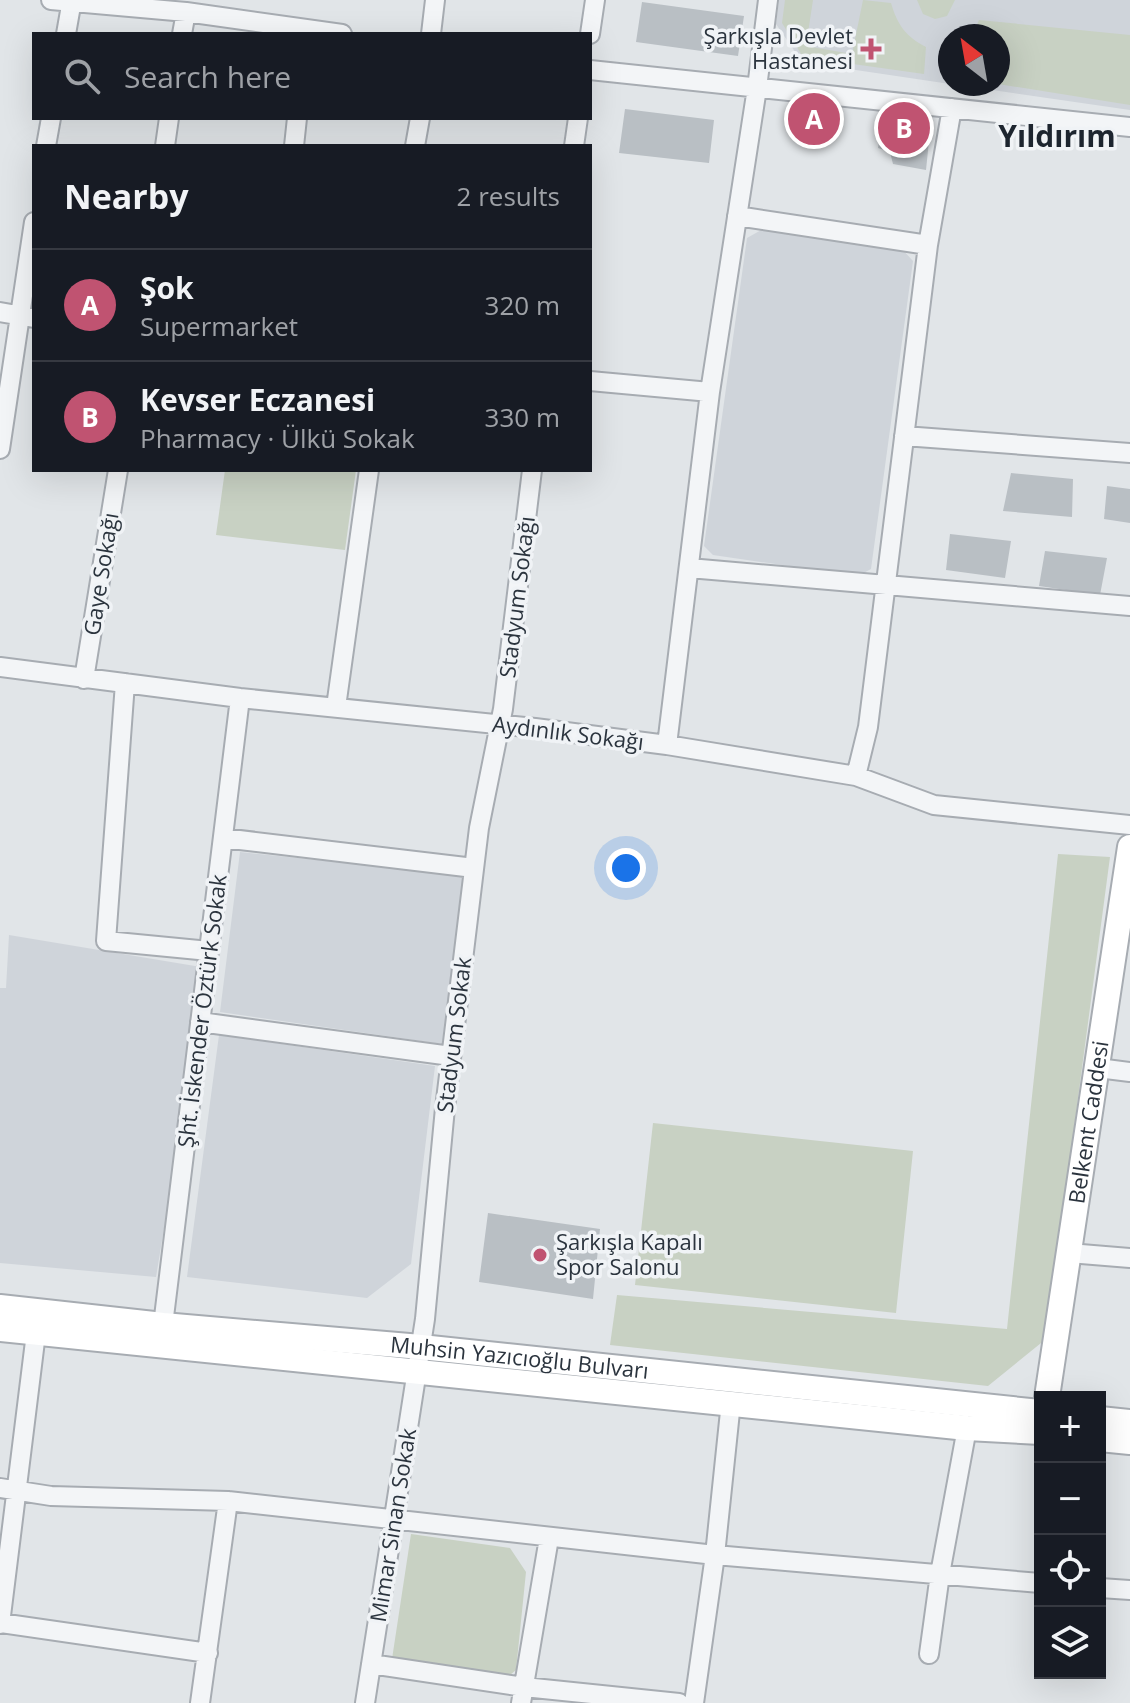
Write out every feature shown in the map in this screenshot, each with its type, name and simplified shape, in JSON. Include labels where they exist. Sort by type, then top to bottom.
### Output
[{"type":"main road","name":"Belkent Caddesi","points":[[1048,1391],[1098,1068],[1123,948],[1130,847]]},
{"type":"main road","name":"Muhsin Yazıcıoğlu Bulvarı","points":[[0,1307],[163,1325],[421,1347],[1034,1411]]},
{"type":"main road","name":"Muhsin Yazıcıoğlu Bulvarı","points":[[0,1329],[967,1428],[1034,1432]]},
{"type":"main road","points":[[1106,1420],[1130,1422]]},
{"type":"main road","points":[[1106,1440],[1130,1442]]},
{"type":"street","points":[[51,0],[186,12],[304,32]]},
{"type":"street","points":[[431,32],[435,0]]},
{"type":"street","points":[[590,32],[595,0]]},
{"type":"street","points":[[667,745],[710,392],[768,0]]},
{"type":"street","points":[[66,32],[71,2]]},
{"type":"street","points":[[182,32],[186,12]]},
{"type":"street","points":[[592,70],[1130,127]]},
{"type":"street","points":[[856,776],[868,727],[928,245],[952,108]]},
{"type":"street","points":[[46,144],[51,120]]},
{"type":"street","points":[[165,144],[169,120]]},
{"type":"street","points":[[294,144],[297,120]]},
{"type":"street","points":[[415,144],[420,120]]},
{"type":"street","points":[[574,144],[578,120]]},
{"type":"street","points":[[737,216],[928,245]]},
{"type":"street","points":[[0,449],[27,317],[32,249]]},
{"type":"street","points":[[0,312],[27,317]]},
{"type":"street","points":[[592,381],[710,392]]},
{"type":"street","points":[[904,436],[1130,453]]},
{"type":"street","name":"Gaye Sokağı","points":[[84,679],[118,472]]},
{"type":"street","points":[[336,707],[369,472]]},
{"type":"street","name":"Stadyum Sokağı","points":[[499,724],[532,472]]},
{"type":"street","points":[[689,568],[1130,606]]},
{"type":"street","name":"Aydınlık Sokağı","points":[[0,667],[240,698],[499,724],[667,745],[856,776],[934,805],[1130,825]]},
{"type":"street","points":[[125,683],[106,941],[209,951]]},
{"type":"street","name":"Şht. İskender Öztürk Sokak","points":[[163,1325],[240,698]]},
{"type":"street","name":"Stadyum Sokak","points":[[421,1347],[451,1056],[479,828],[499,724]]},
{"type":"street","points":[[223,838],[474,868]]},
{"type":"street","points":[[200,1022],[451,1056]]},
{"type":"street","points":[[1098,1068],[1130,1072]]},
{"type":"street","points":[[1069,1253],[1130,1258]]},
{"type":"street","points":[[36,1333],[9,1488],[0,1624],[208,1653]]},
{"type":"street","name":"Mimar Sinan Sokak","points":[[365,1703],[421,1347]]},
{"type":"street","points":[[694,1703],[715,1555],[731,1402]]},
{"type":"street","points":[[929,1654],[940,1574],[967,1428]]},
{"type":"street","points":[[9,1488],[51,1496],[228,1501],[715,1555],[1034,1582]]},
{"type":"street","points":[[200,1703],[228,1501]]},
{"type":"street","points":[[522,1695],[549,1538]]},
{"type":"street","points":[[1106,1588],[1130,1590]]},
{"type":"street","points":[[371,1664],[522,1695],[679,1703]]},
{"type":"shaded area","name":"Şarkışla Devlet Hastanesi","points":[[779,0],[1130,0],[1130,110],[1010,93],[1010,24],[938,24],[938,82],[802,62],[776,24]]},
{"type":"shaded area","points":[[763,229],[901,248],[913,261],[871,569],[858,576],[713,555],[704,546],[747,238]]},
{"type":"shaded area","points":[[240,852],[464,875],[442,1044],[220,1012]]},
{"type":"shaded area","points":[[9,935],[207,968],[156,1277],[0,1263],[0,988],[6,988]]},
{"type":"shaded area","points":[[219,1035],[435,1066],[411,1264],[367,1298],[187,1277]]},
{"type":"green space","points":[[785,0],[813,0],[806,46],[852,54],[863,0],[891,3],[903,29],[926,47],[924,74],[803,57],[782,23]]},
{"type":"green space","points":[[917,0],[955,0],[947,16],[935,19],[923,14]]},
{"type":"green space","points":[[979,20],[1130,35],[1130,105],[1010,86],[1010,24],[977,24]]},
{"type":"green space","points":[[225,472],[356,472],[345,550],[216,535]]},
{"type":"green space","points":[[1058,854],[1110,857],[1046,1339],[988,1386],[610,1345],[617,1295],[1007,1329]]},
{"type":"green space","points":[[653,1123],[913,1151],[896,1313],[635,1285]]},
{"type":"green space","points":[[411,1534],[510,1548],[526,1572],[516,1670],[510,1675],[392,1659]]},
{"type":"building","points":[[642,2],[744,16],[738,56],[636,42]]},
{"type":"building","points":[[625,109],[714,120],[709,163],[619,153]]},
{"type":"building","points":[[882,123],[919,126],[929,141],[926,170],[893,164],[890,152],[878,148]]},
{"type":"building","points":[[1011,473],[1073,479],[1072,517],[1003,511]]},
{"type":"building","points":[[1107,486],[1130,489],[1130,523],[1104,519]]},
{"type":"building","points":[[950,534],[1011,541],[1005,578],[946,570]]},
{"type":"building","points":[[1045,551],[1107,558],[1100,595],[1039,586]]},
{"type":"building","name":"Şarkışla Kapalı Spor Salonu","points":[[488,1213],[600,1229],[593,1299],[479,1282]]},
{"type":"place","name":"Şarkışla Devlet Hastanesi","points":[[871,49]]},
{"type":"place","name":"Şok","points":[[814,119]]},
{"type":"place","name":"Kevser Eczanesi","points":[[904,128]]},
{"type":"place","name":"Şarkışla Kapalı Spor Salonu","points":[[540,1255]]},
{"type":"district","name":"Yıldırım","points":[[1057,137]]}]
